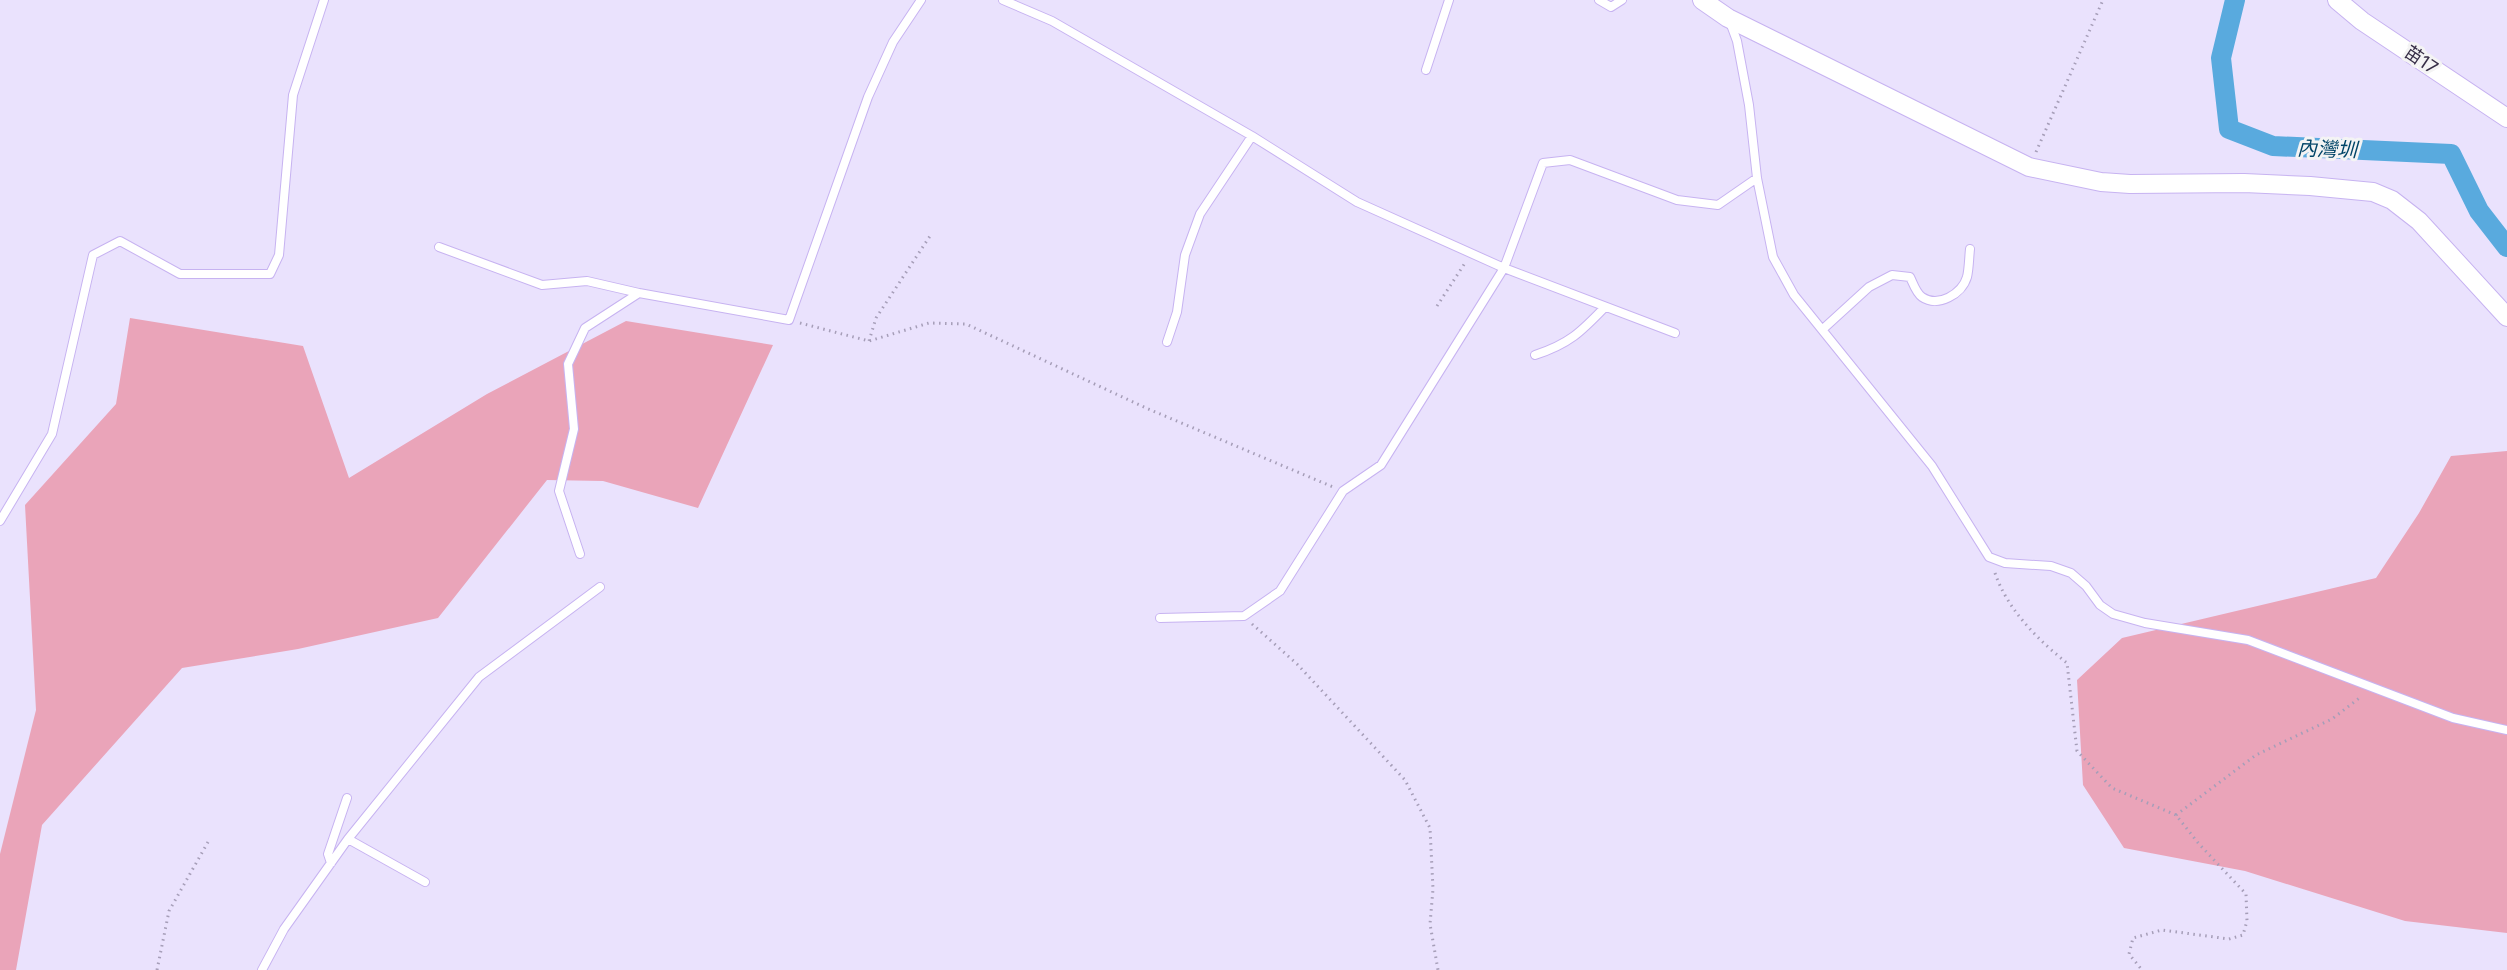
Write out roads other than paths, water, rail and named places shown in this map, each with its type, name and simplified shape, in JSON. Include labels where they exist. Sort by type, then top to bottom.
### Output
[{"type":"street","points":[[1702,0],[1728,18],[2029,167],[2101,182],[2244,183],[2373,192],[2392,200],[2419,221],[2507,316]]},
{"type":"street","name":"苗17","points":[[2337,0],[2362,21],[2507,118]]},
{"type":"lane","points":[[0,521],[52,434],[93,255],[120,241],[180,274],[270,274],[279,255],[293,95],[324,0]]},
{"type":"lane","points":[[439,247],[542,285],[587,280],[639,293],[789,320],[868,97],[893,42],[921,0]]},
{"type":"lane","points":[[1003,0],[1052,21],[1252,136],[1357,202],[1470,254],[1675,333]]},
{"type":"lane","points":[[1426,70],[1449,0]]},
{"type":"lane","points":[[1599,0],[1611,7],[1622,0]]},
{"type":"lane","points":[[1728,18],[1737,41],[1749,105],[1757,178],[1773,257],[1794,295],[1932,466],[1989,557],[2005,563],[2051,566],[2071,573],[2086,586],[2100,605],[2113,614],[2145,623],[2248,640],[2453,718],[2507,729]]},
{"type":"lane","points":[[1167,342],[1177,312],[1185,255],[1200,214],[1252,136]]},
{"type":"lane","points":[[1160,618],[1244,616],[1280,591],[1343,491],[1381,465],[1504,268],[1543,163],[1570,160],[1677,200],[1718,205],[1757,178]]},
{"type":"lane","points":[[1823,329],[1869,287],[1892,275],[1910,277],[1920,296],[1930,301],[1942,300],[1958,292],[1966,278],[1970,249]]},
{"type":"lane","points":[[580,554],[559,491],[574,429],[568,364],[585,328],[639,293]]},
{"type":"lane","points":[[1535,355],[1558,347],[1581,332],[1605,307]]},
{"type":"lane","points":[[262,970],[284,929],[348,839],[479,677],[600,587]]},
{"type":"lane","points":[[331,863],[328,854],[347,798]]},
{"type":"lane","points":[[348,839],[425,882]]},
{"type":"waterway","name":"內灣圳","points":[[2235,0],[2221,58],[2229,129],[2273,146],[2451,154],[2479,211],[2507,247]]}]
